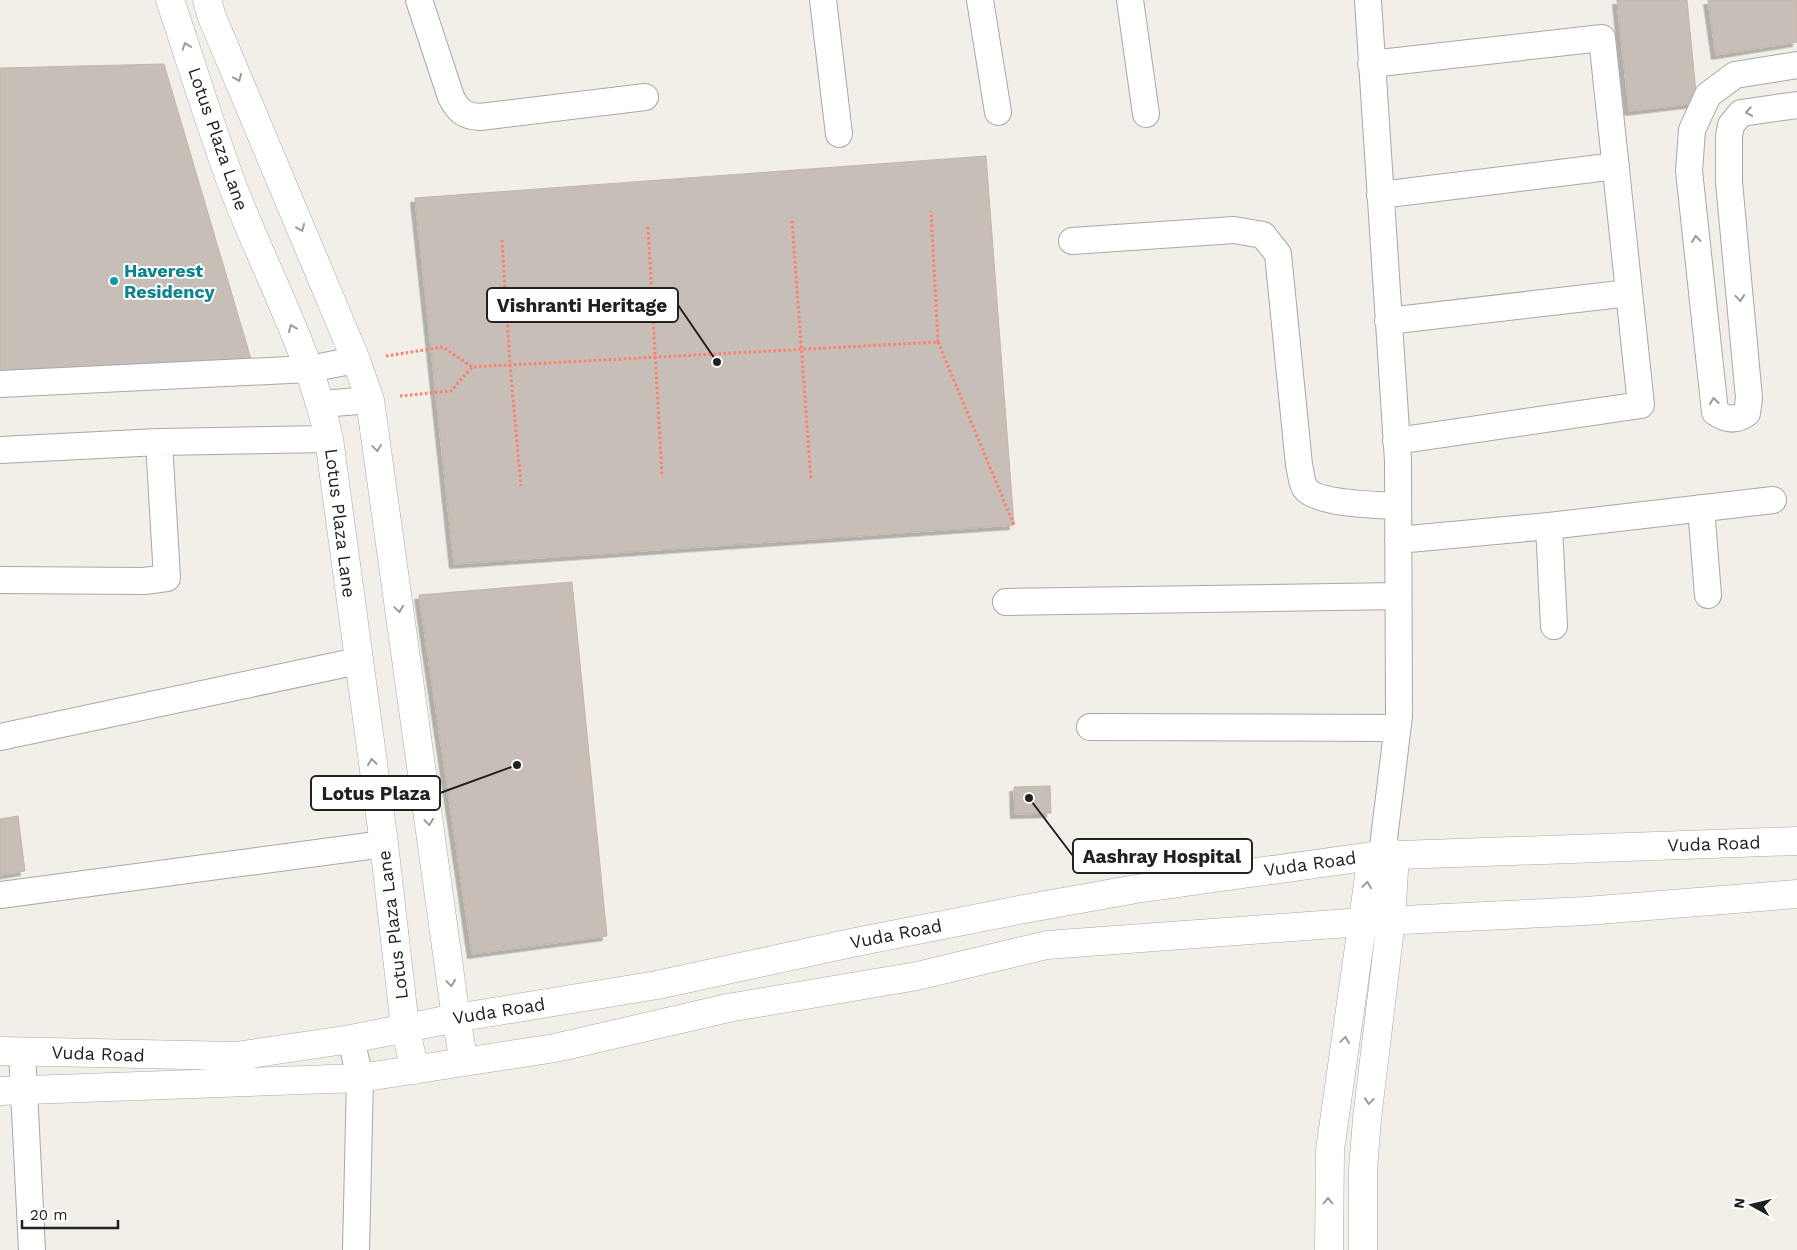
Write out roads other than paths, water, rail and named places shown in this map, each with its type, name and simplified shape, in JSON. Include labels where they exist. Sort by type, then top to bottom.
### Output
[{"type":"street","name":"Lotus Plaza Lane","points":[[170,0],[233,187],[309,368],[322,404],[329,439],[384,844],[405,1028],[415,1070]]},
{"type":"street","name":"Lotus Plaza Lane","points":[[207,0],[212,17],[356,360],[370,400],[456,1018],[464,1062]]},
{"type":"street","points":[[419,0],[451,97],[457,109],[468,116],[480,117],[644,98]]},
{"type":"street","points":[[823,0],[839,134]]},
{"type":"street","points":[[980,0],[998,112]]},
{"type":"street","points":[[1130,0],[1146,114]]},
{"type":"street","points":[[1329,1250],[1330,1150],[1362,922],[1383,855],[1397,728],[1398,506],[1396,440],[1368,0]]},
{"type":"street","points":[[1371,64],[1602,38],[1641,405],[1396,440]]},
{"type":"street","points":[[1797,65],[1734,74],[1708,95],[1692,130],[1689,172],[1715,412],[1724,419],[1739,418],[1747,412],[1749,398],[1729,182],[1731,125],[1741,113],[1797,105]]},
{"type":"street","points":[[1380,195],[1616,166]]},
{"type":"street","points":[[1072,241],[1234,230],[1263,235],[1278,254],[1299,465],[1305,488],[1315,496],[1365,504],[1398,506]]},
{"type":"street","points":[[1700,270],[1737,265]]},
{"type":"street","points":[[1388,321],[1629,293]]},
{"type":"street","points":[[0,384],[309,368],[356,360]]},
{"type":"street","points":[[322,404],[370,400]]},
{"type":"street","points":[[0,450],[159,442],[329,439]]},
{"type":"street","points":[[0,580],[144,581],[167,578],[159,442]]},
{"type":"street","points":[[1398,540],[1549,526],[1773,500]]},
{"type":"street","points":[[1701,508],[1708,595]]},
{"type":"street","points":[[1549,526],[1554,626]]},
{"type":"street","points":[[1006,602],[1398,596]]},
{"type":"street","points":[[0,737],[358,661]]},
{"type":"street","points":[[1090,727],[1397,728]]},
{"type":"street","name":"Vuda Road","points":[[11,1051],[236,1056],[351,1039],[456,1018],[657,985],[1024,908],[1136,889],[1383,855],[1797,841]]},
{"type":"street","points":[[0,895],[384,844]]},
{"type":"street","points":[[1363,1250],[1363,1169],[1390,920],[1383,855]]},
{"type":"street","name":"Vuda Road","points":[[12,1091],[360,1078],[555,1048],[728,1008],[917,976],[1047,945],[1390,920],[1586,911],[1797,894]]},
{"type":"street","points":[[351,1039],[360,1078],[356,1250]]},
{"type":"street","points":[[11,1051],[12,1091],[27,1154],[32,1250]]},
{"type":"place","name":"Haverest Residency","points":[[114,281]]},
{"type":"place","name":"Vishranti Heritage","points":[[717,362]]},
{"type":"place","name":"Lotus Plaza","points":[[517,765]]},
{"type":"place","name":"Aashray Hospital","points":[[1029,798]]}]
